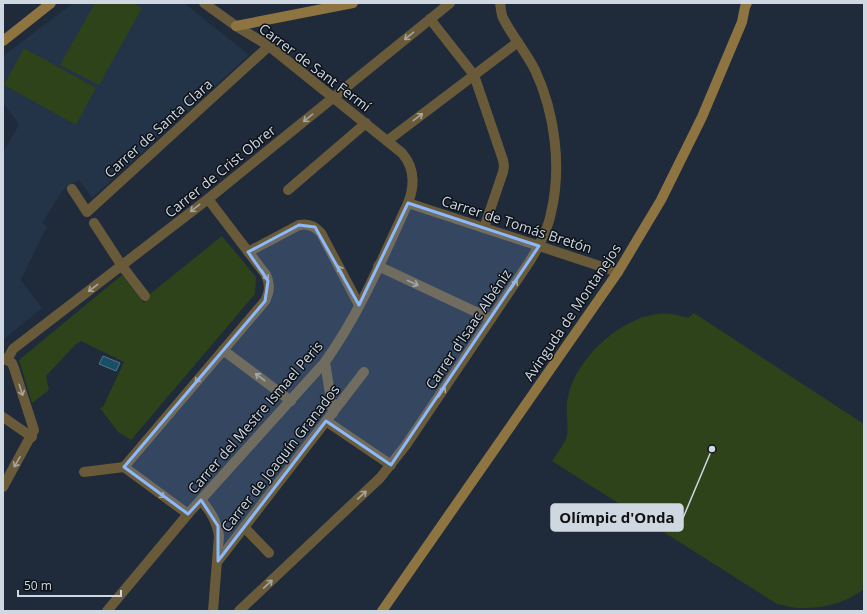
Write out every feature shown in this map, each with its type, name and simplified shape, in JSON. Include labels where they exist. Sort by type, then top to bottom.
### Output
[{"type":"street","points":[[3,41],[51,3]]},
{"type":"street","name":"Carrer de Sant Fermí","points":[[204,3],[236,26],[269,46],[387,141]]},
{"type":"street","points":[[236,26],[353,3]]},
{"type":"street","name":"Carrer de Crist Obrer","points":[[32,436],[34,430],[33,425],[14,368],[12,364],[5,359],[13,349],[208,199],[450,3]]},
{"type":"street","name":"Carrer d'Isaac Albéniz","points":[[239,611],[380,478],[391,465],[406,445],[539,246],[551,214],[557,164],[555,140],[545,97],[535,70],[502,17],[500,3]]},
{"type":"street","name":"Avinguda de Montanejos","points":[[382,611],[618,272],[661,200],[702,117],[742,22],[744,4]]},
{"type":"street","points":[[430,19],[474,75],[504,166],[484,228]]},
{"type":"street","points":[[387,141],[518,42]]},
{"type":"street","name":"Carrer de Santa Clara","points":[[72,189],[87,212],[269,46]]},
{"type":"street","points":[[288,190],[366,123]]},
{"type":"street","name":"Carrer del Mestre Ismael Peris","points":[[107,611],[188,514],[325,362],[340,341],[378,266],[408,203],[413,188],[412,170],[406,158],[387,141]]},
{"type":"street","points":[[128,470],[140,447],[265,301],[269,292],[270,286],[266,275],[208,199]]},
{"type":"street","name":"Carrer de Tomás Bretón","points":[[408,203],[618,272]]},
{"type":"street","points":[[94,223],[122,266],[145,296]]},
{"type":"street","points":[[248,252],[299,225],[308,224],[315,227],[321,233],[359,305]]},
{"type":"street","points":[[378,266],[491,319]]},
{"type":"street","points":[[223,350],[291,401]]},
{"type":"street","points":[[325,362],[329,417],[391,465]]},
{"type":"street","name":"Carrer de Joaquín Granados","points":[[218,560],[364,372]]},
{"type":"street","points":[[3,417],[32,436],[3,487]]},
{"type":"street","points":[[84,472],[128,470],[188,514]]},
{"type":"street","points":[[201,500],[208,508],[218,526],[218,560],[213,611]]},
{"type":"street","points":[[244,527],[269,553]]},
{"type":"highlighted area","points":[[408,203],[539,246],[391,465],[326,421],[218,561],[218,526],[201,500],[188,514],[124,467],[265,301],[268,281],[248,252],[299,225],[315,227],[359,305]]},
{"type":"shaded area","points":[[73,3],[184,3],[249,55],[92,198],[79,180],[62,191],[42,223],[47,226],[21,280],[42,308],[3,340],[3,152],[19,125],[3,102],[3,56]]},
{"type":"shaded area","points":[[103,356],[120,363],[116,371],[99,364]]},
{"type":"green space","points":[[95,3],[133,3],[142,8],[99,85],[60,65]]},
{"type":"green space","points":[[24,48],[96,88],[76,125],[4,85]]},
{"type":"green space","points":[[222,236],[256,277],[255,294],[131,440],[118,432],[100,408],[103,407],[124,362],[81,341],[75,345],[46,376],[49,390],[32,403],[19,360],[122,275],[144,303],[150,294]]},
{"type":"green space","points":[[694,313],[864,424],[864,589],[857,594],[842,601],[825,606],[796,608],[777,604],[552,461],[563,445],[567,435],[567,404],[569,393],[575,378],[595,349],[609,336],[640,318],[657,314],[673,314],[688,318]]},
{"type":"place","name":"Olímpic d'Onda","points":[[712,449]]}]
